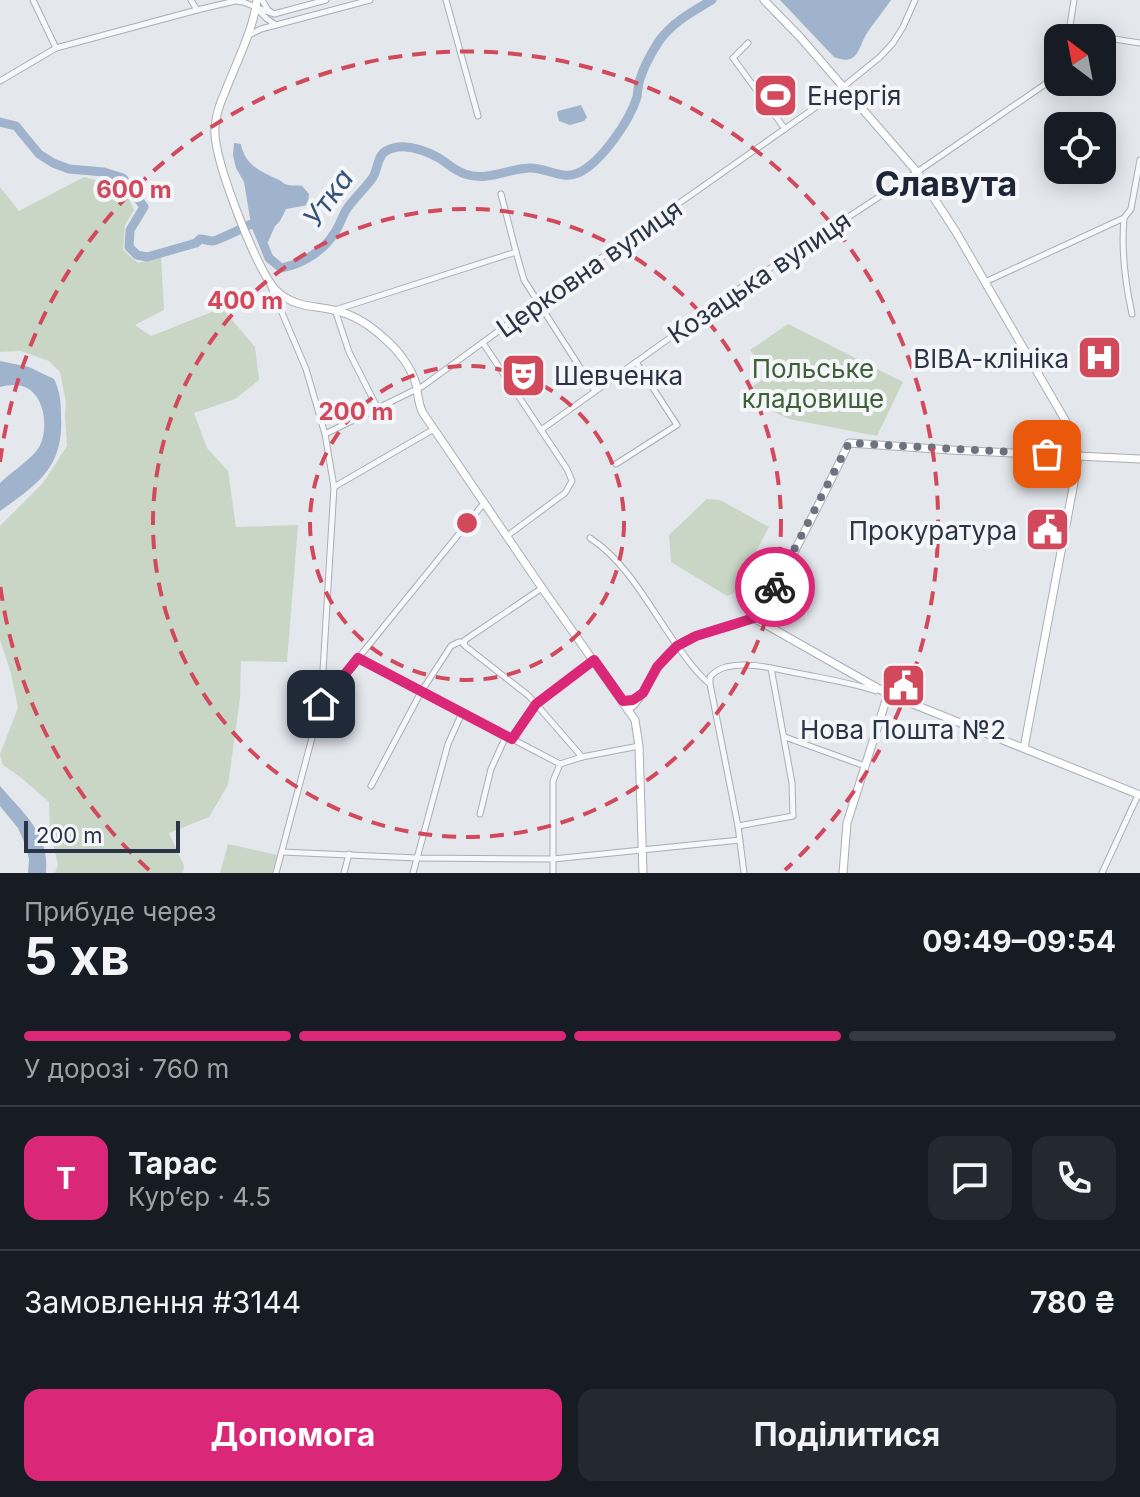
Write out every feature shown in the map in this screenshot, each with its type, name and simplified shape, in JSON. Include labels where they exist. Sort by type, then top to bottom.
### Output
[{"type":"main road","points":[[764,0],[917,172],[956,232],[1072,432],[1078,455],[1024,748]]},
{"type":"main road","points":[[258,3],[215,123],[216,146],[237,211],[267,279],[279,293],[292,301],[335,310],[361,320],[388,341],[409,367],[421,409],[434,429],[635,720]]},
{"type":"main road","points":[[643,873],[639,746],[635,720],[643,693],[657,667],[677,646],[696,636],[754,618],[774,588],[849,443],[1140,459]]},
{"type":"main road","points":[[754,618],[888,694],[1139,795]]},
{"type":"main road","points":[[623,701],[633,700],[643,693]]},
{"type":"main road","points":[[628,710],[643,693]]},
{"type":"main road","points":[[843,873],[847,823],[888,694]]},
{"type":"street","points":[[45,0],[34,3],[56,48]]},
{"type":"street","points":[[191,0],[197,10]]},
{"type":"street","points":[[0,81],[56,48],[197,10],[235,1],[258,3],[271,13],[278,14],[326,0]]},
{"type":"street","points":[[246,37],[257,30],[370,0]]},
{"type":"street","points":[[446,0],[478,116]]},
{"type":"street","name":"Церковна вулиця","points":[[325,434],[417,389],[843,87],[893,43],[915,0]]},
{"type":"street","points":[[1071,24],[1074,0]]},
{"type":"street","points":[[258,3],[267,19],[276,25]]},
{"type":"street","points":[[1116,40],[1140,43]]},
{"type":"street","points":[[748,43],[733,58],[785,129]]},
{"type":"street","name":"Козацька вулиця","points":[[541,430],[734,292],[1044,85]]},
{"type":"street","points":[[985,282],[1124,218],[1131,209],[1140,160]]},
{"type":"street","points":[[501,194],[524,280],[595,391]]},
{"type":"street","points":[[1124,218],[1123,258],[1132,314]]},
{"type":"street","points":[[378,409],[349,352],[335,310],[516,252]]},
{"type":"street","points":[[267,279],[306,369],[325,434],[334,487],[321,704],[276,873]]},
{"type":"street","points":[[483,343],[571,478],[571,485],[548,506],[507,536]]},
{"type":"street","points":[[616,464],[677,425],[636,362]]},
{"type":"street","points":[[334,487],[434,429]]},
{"type":"street","points":[[321,704],[484,503]]},
{"type":"street","points":[[590,538],[616,558],[677,646],[710,684]]},
{"type":"street","points":[[371,786],[421,692],[451,646],[464,642],[542,588]]},
{"type":"street","points":[[464,642],[474,654],[518,686],[582,757]]},
{"type":"street","points":[[358,658],[560,764],[639,746]]},
{"type":"street","points":[[480,814],[491,769],[509,738],[536,704],[594,660]]},
{"type":"street","points":[[744,873],[738,826],[710,684],[714,672],[727,666],[771,668],[859,685],[888,694]]},
{"type":"street","points":[[738,826],[793,816],[792,783],[771,668]]},
{"type":"street","points":[[413,873],[448,744],[462,713]]},
{"type":"street","points":[[784,737],[865,766]]},
{"type":"street","points":[[553,873],[553,781],[560,764]]},
{"type":"street","points":[[1102,873],[1139,795]]},
{"type":"street","points":[[282,852],[417,858],[553,859],[740,840]]},
{"type":"street","points":[[344,873],[349,854]]},
{"type":"green space","points":[[84,177],[124,187],[134,210],[125,225],[123,250],[138,263],[161,257],[164,310],[135,325],[151,336],[222,308],[255,347],[259,380],[235,399],[194,413],[207,448],[228,471],[236,527],[298,525],[287,662],[241,661],[240,698],[228,785],[209,817],[169,833],[184,866],[183,873],[55,873],[58,864],[50,832],[49,802],[3,765],[0,754],[18,708],[0,640],[0,526],[43,483],[67,446],[66,402],[60,372],[49,361],[21,351],[0,352],[0,187],[19,211]]},
{"type":"green space","name":"Польське кладовище","points":[[788,324],[903,382],[877,436],[789,419],[739,396],[769,375],[750,350]]},
{"type":"green space","points":[[707,499],[720,500],[769,527],[734,593],[727,596],[671,562],[669,535]]},
{"type":"green space","points":[[228,844],[277,855],[272,873],[220,873]]},
{"type":"water","points":[[780,0],[891,0],[856,54],[842,59],[834,57]]},
{"type":"water","points":[[581,105],[587,117],[584,121],[570,125],[559,121],[558,111]]},
{"type":"water","points":[[234,143],[241,144],[249,162],[259,170],[285,184],[302,186],[309,194],[308,205],[286,209],[268,242],[258,242],[251,224],[244,182],[233,155]]},
{"type":"water","points":[[0,361],[29,367],[54,379],[60,397],[61,434],[58,449],[46,472],[37,483],[0,511],[0,483],[38,449],[44,433],[44,415],[37,398],[25,387],[0,387]]},
{"type":"water","points":[[0,786],[39,835],[44,847],[46,873],[28,873],[29,859],[25,844],[18,828],[0,806]]},
{"type":"waterway","name":"Утка","points":[[0,122],[16,126],[39,154],[53,163],[69,169],[104,172],[123,178],[144,207],[130,230],[129,247],[137,255],[147,257],[196,243],[200,239],[215,240],[251,224],[256,226],[269,258],[281,268],[304,260],[325,245],[346,210],[373,177],[381,156],[392,148],[420,150],[461,173],[473,176],[531,168],[572,175],[587,168],[614,140],[628,117],[637,97],[639,81],[659,41],[677,22],[712,0]]},
{"type":"way so far","points":[[775,587],[849,443],[1047,454]]},
{"type":"place","name":"Енергія","points":[[776,95]]},
{"type":"place","name":"ВІВА-клініка","points":[[1100,358]]},
{"type":"place","name":"Шевченка","points":[[523,375]]},
{"type":"place","name":"Прокуратура","points":[[1048,530]]},
{"type":"place","name":"Нова Пошта №2","points":[[903,686]]},
{"type":"district","name":"Славута","points":[[946,183]]},
{"type":"route","points":[[321,704],[358,658],[512,739],[536,704],[594,660],[623,701],[633,700],[643,693],[657,667],[677,646],[696,636],[754,618],[775,587]]}]
